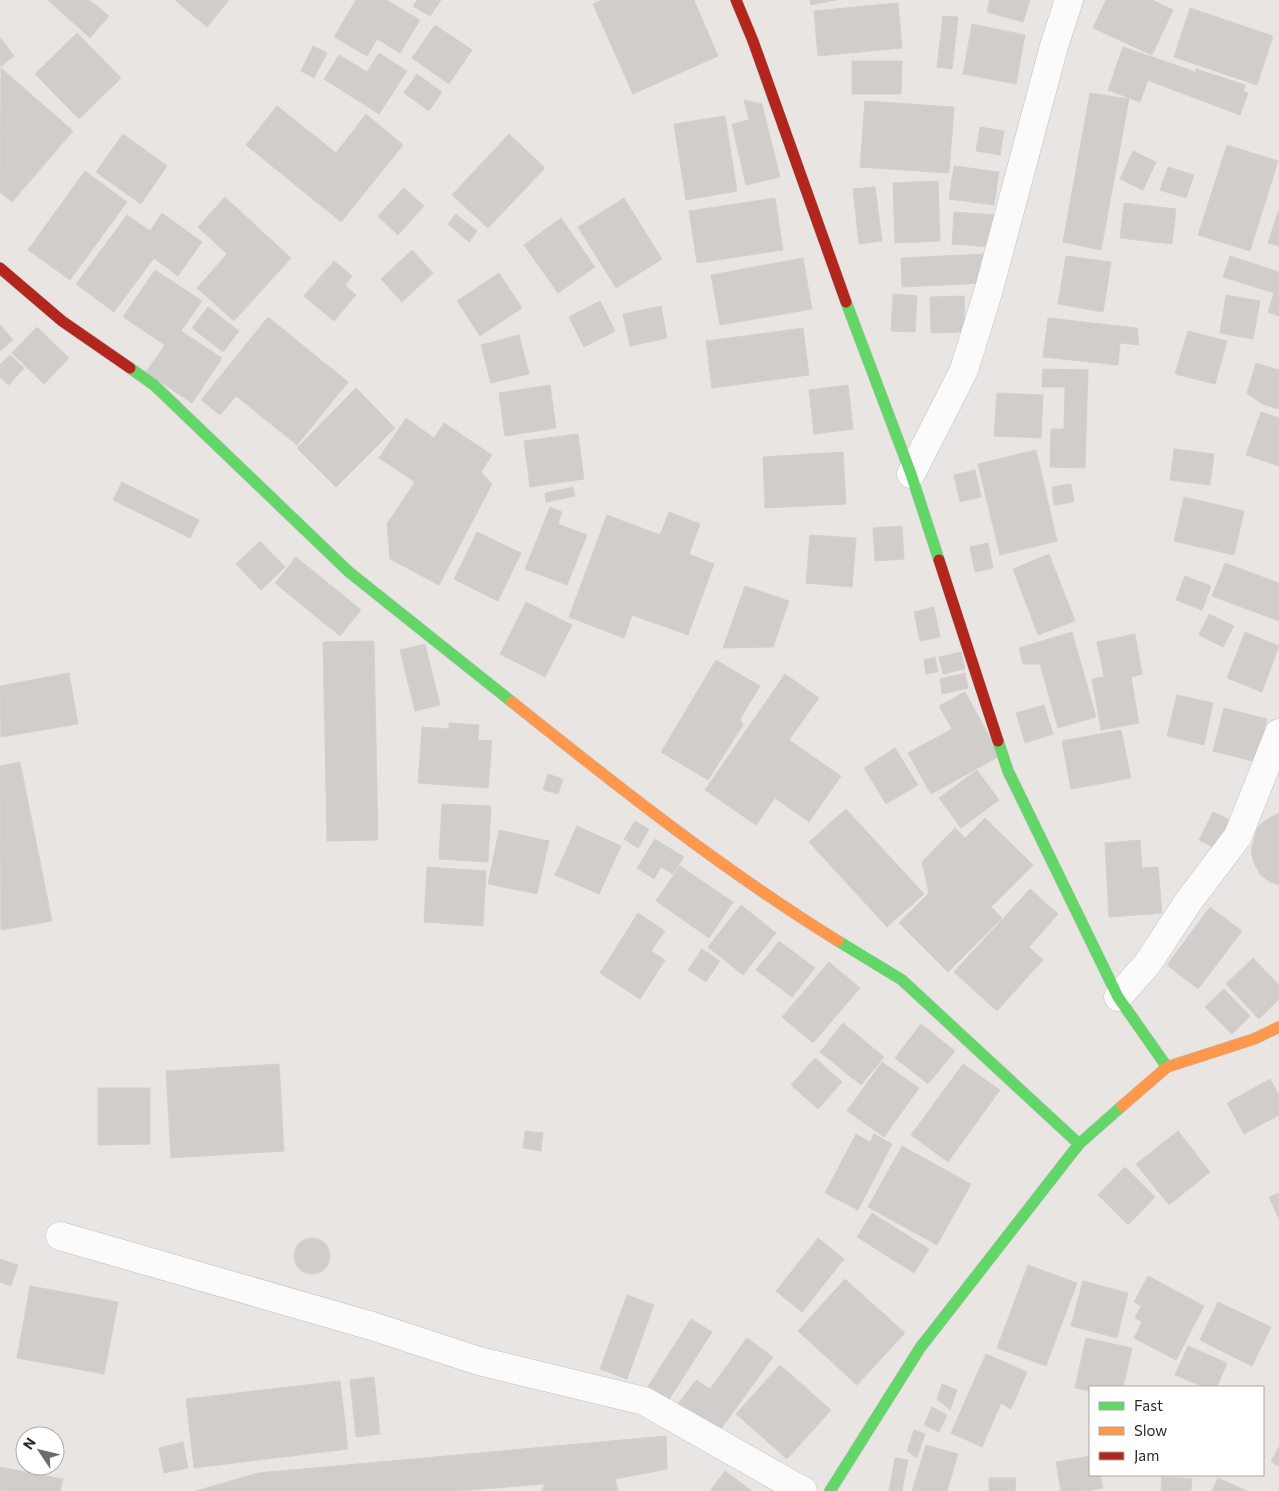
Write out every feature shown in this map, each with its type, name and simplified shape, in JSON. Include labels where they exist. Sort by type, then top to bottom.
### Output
[{"type":"street","points":[[736,0],[753,41],[827,252],[911,474],[1008,771],[1118,997],[1167,1067]]},
{"type":"street","points":[[911,474],[964,370],[989,289],[1054,46],[1069,0]]},
{"type":"street","points":[[0,268],[62,321],[154,385],[349,572],[627,794],[783,907],[902,980],[1079,1144]]},
{"type":"street","points":[[1118,997],[1148,963],[1188,902],[1238,836],[1279,733]]},
{"type":"street","points":[[830,1491],[920,1348],[1079,1144],[1167,1067],[1254,1039],[1279,1027]]},
{"type":"street","points":[[60,1236],[372,1326],[479,1361],[644,1401],[803,1491]]},
{"type":"building","points":[[48,0],[89,0],[109,16],[90,38]]},
{"type":"building","points":[[175,0],[229,0],[207,27]]},
{"type":"building","points":[[356,0],[386,0],[420,20],[400,53],[377,39],[367,56],[334,37]]},
{"type":"building","points":[[417,0],[441,0],[430,16],[413,6]]},
{"type":"building","points":[[602,0],[694,0],[718,56],[633,94],[593,4]]},
{"type":"building","points":[[810,0],[836,0],[811,5]]},
{"type":"building","points":[[990,0],[1030,0],[1023,22],[987,12]]},
{"type":"building","points":[[1106,0],[1152,0],[1173,10],[1152,55],[1093,28]]},
{"type":"building","points":[[898,3],[902,48],[818,56],[814,11]]},
{"type":"building","points":[[1190,8],[1273,36],[1257,85],[1174,57]]},
{"type":"building","points":[[1194,11],[1269,42],[1251,82],[1177,51]]},
{"type":"building","points":[[943,16],[958,17],[952,69],[937,67]]},
{"type":"building","points":[[972,24],[1025,35],[1016,84],[963,74]]},
{"type":"building","points":[[435,25],[472,50],[449,84],[412,58]]},
{"type":"building","points":[[77,33],[121,78],[79,119],[35,74]]},
{"type":"building","points":[[0,37],[14,56],[0,67]]},
{"type":"building","points":[[313,46],[327,53],[314,78],[301,71]]},
{"type":"building","points":[[1123,47],[1193,71],[1185,93],[1148,80],[1140,102],[1108,90]]},
{"type":"building","points":[[379,53],[407,71],[379,114],[324,79],[339,55],[367,72]]},
{"type":"building","points":[[1156,59],[1248,93],[1240,115],[1147,80]]},
{"type":"building","points":[[852,61],[902,61],[901,94],[852,94]]},
{"type":"building","points":[[1,68],[73,131],[12,202],[0,192]]},
{"type":"building","points":[[1196,69],[1245,85],[1238,110],[1188,94]]},
{"type":"building","points":[[417,74],[442,92],[429,111],[404,93]]},
{"type":"building","points":[[1090,93],[1129,99],[1101,250],[1063,242]]},
{"type":"building","points":[[744,100],[762,104],[780,177],[746,185],[732,124],[749,120]]},
{"type":"building","points":[[865,101],[954,107],[949,173],[860,167]]},
{"type":"building","points":[[277,106],[336,153],[366,114],[403,145],[341,222],[246,145]]},
{"type":"building","points":[[725,116],[737,191],[686,200],[674,124]]},
{"type":"building","points":[[980,127],[1004,131],[1000,155],[976,151]]},
{"type":"building","points":[[123,134],[167,166],[141,204],[96,172]]},
{"type":"building","points":[[509,134],[545,168],[488,228],[452,195]]},
{"type":"building","points":[[1227,145],[1278,161],[1250,251],[1198,235]]},
{"type":"building","points":[[1133,151],[1156,162],[1143,190],[1120,179]]},
{"type":"building","points":[[954,166],[999,172],[994,205],[949,199]]},
{"type":"building","points":[[1168,167],[1194,175],[1186,198],[1160,190]]},
{"type":"building","points":[[85,171],[127,202],[70,280],[28,250]]},
{"type":"building","points":[[938,181],[940,241],[895,243],[893,183]]},
{"type":"building","points":[[875,187],[882,241],[859,244],[853,189]]},
{"type":"building","points":[[404,188],[424,206],[398,235],[378,216]]},
{"type":"building","points":[[225,197],[291,258],[234,321],[197,288],[227,254],[198,227]]},
{"type":"building","points":[[624,198],[662,259],[616,288],[578,227]]},
{"type":"building","points":[[775,198],[783,250],[697,263],[689,211]]},
{"type":"building","points":[[1124,203],[1176,209],[1172,244],[1120,238]]},
{"type":"building","points":[[1279,209],[1279,246],[1268,243]]},
{"type":"building","points":[[954,212],[994,215],[991,247],[952,244]]},
{"type":"building","points":[[162,213],[202,242],[178,276],[154,258],[114,312],[76,284],[127,215],[150,231]]},
{"type":"building","points":[[456,214],[477,231],[469,242],[448,224]]},
{"type":"building","points":[[561,218],[595,267],[558,293],[524,245]]},
{"type":"building","points":[[412,250],[433,273],[402,302],[381,279]]},
{"type":"building","points":[[984,254],[985,283],[902,287],[901,258]]},
{"type":"building","points":[[1066,256],[1111,262],[1103,312],[1058,304]]},
{"type":"building","points":[[1230,256],[1279,272],[1279,316],[1268,312],[1274,293],[1223,277]]},
{"type":"building","points":[[803,258],[812,309],[720,325],[711,275]]},
{"type":"building","points":[[334,261],[352,276],[345,285],[356,295],[334,321],[304,296]]},
{"type":"building","points":[[155,270],[202,301],[181,331],[222,358],[192,403],[146,372],[165,345],[123,317]]},
{"type":"building","points":[[499,273],[522,308],[480,336],[457,301]]},
{"type":"building","points":[[893,294],[917,296],[915,332],[891,331]]},
{"type":"building","points":[[1226,295],[1260,301],[1253,339],[1220,333]]},
{"type":"building","points":[[964,296],[965,332],[931,333],[930,297]]},
{"type":"building","points":[[600,301],[615,331],[584,347],[569,317]]},
{"type":"building","points":[[661,306],[667,338],[630,346],[623,314]]},
{"type":"building","points":[[208,307],[239,331],[223,352],[192,328]]},
{"type":"building","points":[[268,317],[348,382],[297,445],[236,396],[220,415],[201,400]]},
{"type":"building","points":[[1048,318],[1137,328],[1139,345],[1120,343],[1118,365],[1043,357]]},
{"type":"building","points":[[0,325],[13,340],[0,351]]},
{"type":"building","points":[[37,327],[69,358],[44,384],[12,353]]},
{"type":"building","points":[[803,328],[809,375],[712,388],[706,341]]},
{"type":"building","points":[[1188,331],[1227,341],[1215,384],[1175,374]]},
{"type":"building","points":[[519,335],[529,374],[491,383],[481,345]]},
{"type":"building","points":[[10,355],[24,368],[9,385],[0,377],[0,365]]},
{"type":"building","points":[[1256,363],[1279,370],[1279,409],[1262,404],[1247,393]]},
{"type":"building","points":[[1043,369],[1088,370],[1085,468],[1050,467],[1051,429],[1064,429],[1065,387],[1042,387]]},
{"type":"building","points":[[550,385],[556,428],[505,436],[499,393]]},
{"type":"building","points":[[848,385],[853,429],[814,434],[809,390]]},
{"type":"building","points":[[356,388],[395,428],[336,487],[297,448]]},
{"type":"building","points":[[997,393],[1043,395],[1041,438],[994,436]]},
{"type":"building","points":[[1261,412],[1279,418],[1279,466],[1246,455]]},
{"type":"building","points":[[406,418],[434,438],[444,423],[492,455],[481,472],[492,484],[439,585],[390,559],[387,524],[415,482],[379,458]]},
{"type":"building","points":[[578,434],[584,479],[530,487],[524,441]]},
{"type":"building","points":[[1174,449],[1214,454],[1210,485],[1170,480]]},
{"type":"building","points":[[1036,450],[1057,541],[1000,555],[978,464]]},
{"type":"building","points":[[843,452],[846,504],[765,508],[763,457]]},
{"type":"building","points":[[975,470],[981,497],[960,502],[954,475]]},
{"type":"building","points":[[122,482],[199,520],[190,538],[113,500]]},
{"type":"building","points":[[1071,484],[1074,502],[1054,505],[1052,487]]},
{"type":"building","points":[[573,487],[575,496],[546,502],[545,493]]},
{"type":"building","points":[[1184,497],[1244,511],[1234,555],[1174,541]]},
{"type":"building","points":[[550,507],[562,512],[558,524],[587,535],[567,585],[525,569]]},
{"type":"building","points":[[669,512],[700,524],[689,554],[714,564],[688,635],[632,615],[624,638],[569,617],[607,515],[660,535]]},
{"type":"building","points":[[902,526],[904,559],[875,561],[873,528]]},
{"type":"building","points":[[477,532],[521,553],[498,601],[454,579]]},
{"type":"building","points":[[810,535],[856,538],[852,587],[806,583]]},
{"type":"building","points":[[260,541],[285,567],[261,590],[236,564]]},
{"type":"building","points":[[988,543],[993,568],[975,572],[970,547]]},
{"type":"building","points":[[1049,554],[1075,621],[1038,635],[1013,569]]},
{"type":"building","points":[[296,557],[361,610],[340,636],[275,583]]},
{"type":"building","points":[[1225,563],[1279,583],[1279,621],[1212,596]]},
{"type":"building","points":[[1185,576],[1211,586],[1202,610],[1176,600]]},
{"type":"building","points":[[745,586],[789,601],[773,647],[723,648]]},
{"type":"building","points":[[526,602],[572,625],[545,677],[500,654]]},
{"type":"building","points":[[934,607],[940,637],[920,641],[914,612]]},
{"type":"building","points":[[1209,614],[1234,626],[1223,647],[1199,635]]},
{"type":"building","points":[[1072,632],[1096,717],[1058,728],[1040,664],[1023,664],[1019,648]]},
{"type":"building","points":[[1245,632],[1279,646],[1262,692],[1227,678]]},
{"type":"building","points":[[1135,634],[1142,674],[1131,677],[1139,723],[1101,730],[1092,679],[1104,677],[1097,642]]},
{"type":"building","points":[[374,641],[378,840],[327,841],[323,642]]},
{"type":"building","points":[[425,644],[440,705],[415,711],[400,650]]},
{"type":"building","points":[[961,652],[965,669],[943,674],[939,657]]},
{"type":"building","points":[[935,657],[938,672],[926,674],[924,660]]},
{"type":"building","points":[[716,660],[760,686],[740,719],[743,725],[708,780],[661,752]]},
{"type":"building","points":[[69,673],[78,724],[1,737],[0,686]]},
{"type":"building","points":[[965,673],[968,688],[942,694],[940,679]]},
{"type":"building","points":[[785,674],[819,698],[789,740],[841,776],[809,822],[775,798],[756,825],[705,790]]},
{"type":"building","points":[[965,692],[1000,756],[931,794],[908,753],[952,729],[939,706]]},
{"type":"building","points":[[1177,695],[1213,703],[1204,745],[1167,736]]},
{"type":"building","points":[[1044,705],[1053,734],[1025,743],[1016,713]]},
{"type":"building","points":[[1224,708],[1267,719],[1256,762],[1213,751]]},
{"type":"building","points":[[449,723],[479,725],[478,740],[492,741],[488,788],[418,783],[422,727],[449,729]]},
{"type":"building","points":[[1121,730],[1131,778],[1071,789],[1062,741]]},
{"type":"building","points":[[895,748],[918,785],[886,804],[864,768]]},
{"type":"building","points":[[20,762],[52,921],[1,930],[0,766]]},
{"type":"building","points":[[977,770],[999,800],[961,828],[939,798]]},
{"type":"building","points":[[548,774],[563,779],[558,794],[543,790]]},
{"type":"building","points":[[442,804],[491,806],[488,862],[439,859]]},
{"type":"building","points":[[846,809],[924,894],[887,927],[809,842]]},
{"type":"building","points":[[1213,812],[1232,821],[1219,850],[1199,840]]},
{"type":"building","points":[[1279,813],[1279,885],[1270,882],[1260,874],[1254,863],[1251,851],[1257,828],[1266,820]]},
{"type":"building","points":[[985,818],[1033,865],[991,907],[1002,918],[948,972],[899,923],[929,893],[922,862],[955,828],[965,838]]},
{"type":"building","points":[[635,821],[649,829],[638,848],[624,839]]},
{"type":"building","points":[[577,826],[621,846],[599,894],[555,875]]},
{"type":"building","points":[[499,830],[549,841],[537,894],[488,884]]},
{"type":"building","points":[[655,839],[684,857],[673,874],[661,867],[654,879],[637,868]]},
{"type":"building","points":[[1140,840],[1142,868],[1158,867],[1162,913],[1109,917],[1105,843]]},
{"type":"building","points":[[680,866],[733,902],[709,938],[656,901]]},
{"type":"building","points":[[427,867],[486,871],[483,926],[424,922]]},
{"type":"building","points":[[1030,889],[1058,914],[1029,947],[1043,960],[997,1011],[954,972]]},
{"type":"building","points":[[741,905],[776,933],[743,975],[708,947]]},
{"type":"building","points":[[1210,907],[1242,931],[1198,989],[1167,965]]},
{"type":"building","points":[[638,913],[665,931],[651,951],[665,960],[640,999],[600,973]]},
{"type":"building","points":[[779,941],[815,968],[792,997],[756,970]]},
{"type":"building","points":[[702,949],[720,961],[706,982],[688,970]]},
{"type":"building","points":[[1253,958],[1279,985],[1279,999],[1259,1019],[1226,984]]},
{"type":"building","points":[[829,962],[860,988],[813,1043],[782,1017]]},
{"type":"building","points":[[1224,989],[1250,1016],[1232,1034],[1205,1007]]},
{"type":"building","points":[[843,1023],[884,1057],[861,1085],[820,1052]]},
{"type":"building","points":[[921,1024],[955,1051],[928,1084],[895,1058]]},
{"type":"building","points":[[815,1058],[842,1082],[818,1109],[791,1085]]},
{"type":"building","points":[[882,1062],[919,1088],[884,1137],[847,1111]]},
{"type":"building","points":[[279,1064],[284,1151],[171,1158],[166,1071]]},
{"type":"building","points":[[963,1064],[1000,1090],[948,1162],[911,1135]]},
{"type":"building","points":[[1270,1079],[1279,1095],[1279,1115],[1244,1134],[1227,1103]]},
{"type":"building","points":[[98,1088],[150,1088],[150,1144],[98,1145]]},
{"type":"building","points":[[525,1131],[543,1133],[541,1151],[523,1148]]},
{"type":"building","points":[[1178,1131],[1210,1172],[1169,1205],[1136,1164]]},
{"type":"building","points":[[856,1134],[870,1142],[874,1134],[892,1144],[858,1210],[825,1193]]},
{"type":"building","points":[[902,1146],[971,1184],[937,1245],[868,1207]]},
{"type":"building","points":[[1125,1167],[1155,1197],[1128,1225],[1098,1195]]},
{"type":"building","points":[[1279,1193],[1279,1219],[1269,1197]]},
{"type":"building","points":[[872,1213],[929,1249],[914,1273],[857,1237]]},
{"type":"building","points":[[312,1238],[319,1239],[325,1243],[329,1249],[329,1263],[325,1269],[319,1273],[312,1274],[305,1273],[299,1269],[295,1263],[294,1256],[295,1249],[299,1243],[305,1239]]},
{"type":"building","points":[[818,1238],[844,1259],[802,1312],[776,1291]]},
{"type":"building","points":[[0,1259],[18,1265],[11,1286],[0,1282]]},
{"type":"building","points":[[1028,1265],[1077,1283],[1046,1366],[997,1348]]},
{"type":"building","points":[[1148,1276],[1204,1306],[1176,1360],[1134,1338],[1142,1322],[1135,1318],[1141,1306],[1134,1302]]},
{"type":"building","points":[[845,1279],[905,1333],[857,1385],[798,1331]]},
{"type":"building","points":[[1083,1281],[1128,1293],[1117,1338],[1071,1326]]},
{"type":"building","points":[[30,1286],[118,1302],[104,1374],[17,1358]]},
{"type":"building","points":[[627,1295],[654,1305],[627,1379],[600,1369]]},
{"type":"building","points":[[1218,1302],[1271,1327],[1252,1366],[1200,1340]]},
{"type":"building","points":[[691,1319],[712,1332],[668,1401],[647,1388]]},
{"type":"building","points":[[747,1338],[773,1357],[718,1433],[678,1404],[696,1380],[710,1389]]},
{"type":"building","points":[[1086,1338],[1132,1348],[1123,1386],[1089,1386],[1089,1391],[1075,1388]]},
{"type":"building","points":[[1188,1346],[1227,1363],[1217,1386],[1202,1386],[1175,1375]]},
{"type":"building","points":[[986,1354],[1027,1372],[1011,1409],[1001,1403],[982,1447],[951,1433]]},
{"type":"building","points":[[780,1365],[831,1410],[787,1459],[736,1414]]},
{"type":"building","points":[[374,1377],[380,1434],[356,1437],[350,1380]]},
{"type":"building","points":[[340,1381],[348,1449],[194,1468],[186,1399]]},
{"type":"building","points":[[942,1384],[957,1390],[950,1410],[937,1399]]},
{"type":"building","points":[[932,1407],[947,1415],[939,1432],[924,1425]]},
{"type":"building","points":[[914,1430],[925,1434],[917,1458],[907,1451]]},
{"type":"building","points":[[666,1436],[667,1469],[615,1479],[618,1491],[542,1491],[545,1484],[457,1491],[196,1491],[258,1473]]},
{"type":"building","points":[[183,1442],[188,1468],[164,1473],[159,1448]]},
{"type":"building","points":[[926,1445],[958,1454],[947,1491],[912,1491]]},
{"type":"building","points":[[1279,1446],[1279,1466],[1271,1462]]},
{"type":"building","points":[[1089,1456],[1089,1476],[1100,1476],[1103,1488],[1086,1491],[1061,1491],[1056,1462]]},
{"type":"building","points":[[895,1458],[908,1460],[902,1491],[889,1491]]},
{"type":"building","points":[[0,1467],[15,1470],[15,1476],[47,1476],[63,1479],[60,1491],[0,1491]]},
{"type":"building","points":[[725,1471],[752,1491],[710,1491]]},
{"type":"building","points":[[1162,1477],[1192,1479],[1191,1491],[1161,1491]]},
{"type":"building","points":[[989,1478],[1016,1478],[1015,1491],[989,1491]]},
{"type":"building","points":[[1218,1478],[1247,1491],[1212,1491]]},
{"type":"traffic: fast","points":[[846,302],[911,474],[939,560]]},
{"type":"traffic: fast","points":[[130,368],[154,385],[349,572],[512,702]]},
{"type":"traffic: fast","points":[[998,741],[1008,771],[1118,997],[1167,1067]]},
{"type":"traffic: fast","points":[[838,941],[902,980],[1079,1144]]},
{"type":"traffic: fast","points":[[830,1491],[920,1348],[1079,1144],[1122,1106]]},
{"type":"traffic: slow","points":[[512,702],[671,826],[753,886],[838,941]]},
{"type":"traffic: slow","points":[[1122,1106],[1167,1067],[1254,1039],[1279,1027]]},
{"type":"traffic: jam","points":[[736,0],[753,41],[846,302]]},
{"type":"traffic: jam","points":[[0,268],[62,321],[130,368]]},
{"type":"traffic: jam","points":[[939,560],[998,741]]}]
